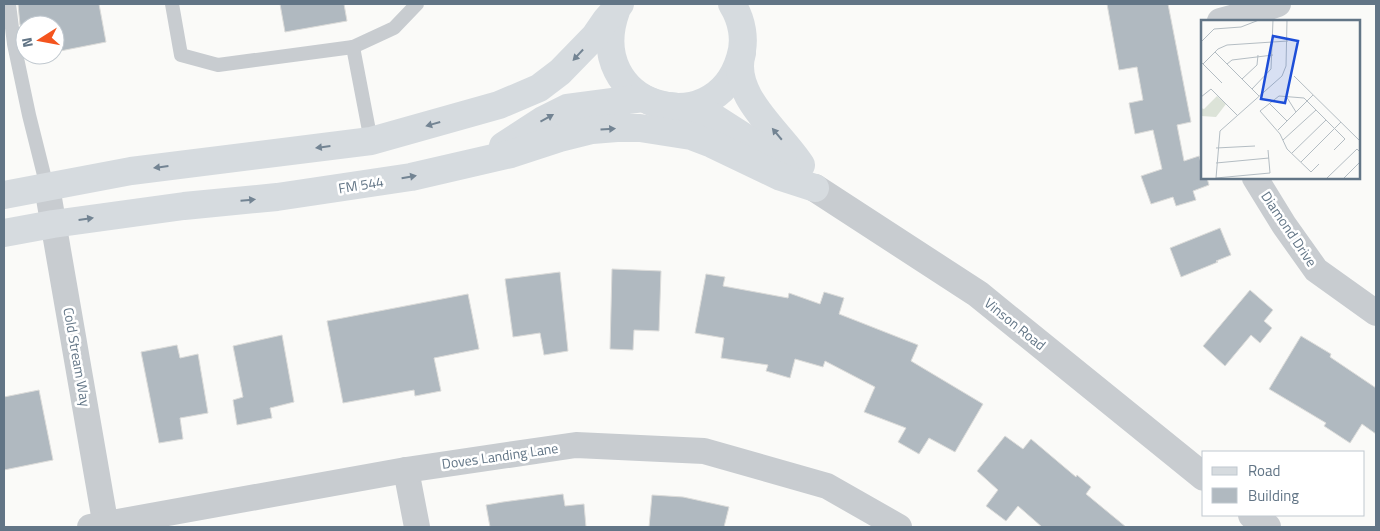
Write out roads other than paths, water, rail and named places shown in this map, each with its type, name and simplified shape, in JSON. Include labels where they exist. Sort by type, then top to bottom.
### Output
[{"type":"main road","points":[[4,195],[131,171],[371,141],[499,104],[538,88],[560,72],[576,57],[620,4]]},
{"type":"main road","points":[[620,4],[611,25],[609,39],[615,67],[631,90],[659,105],[695,109],[710,115],[784,162],[815,188]]},
{"type":"main road","points":[[678,107],[703,102],[715,95],[733,76],[742,53],[739,10]]},
{"type":"main road","points":[[738,64],[746,90],[757,110],[794,154],[815,188]]},
{"type":"main road","points":[[476,162],[524,134],[543,120],[567,108],[585,104],[643,98]]},
{"type":"main road","name":"FM 544","points":[[4,233],[53,224],[184,206],[277,198],[411,177],[511,154],[592,130],[640,128],[691,136],[781,177],[815,188]]},
{"type":"street","points":[[1216,4],[1220,20]]},
{"type":"street","points":[[1224,20],[1278,4]]},
{"type":"street","name":"Diamond Drive","points":[[1256,179],[1284,225],[1316,270],[1376,313]]},
{"type":"street","name":"Cold Stream Way","points":[[47,188],[82,381],[100,526]]},
{"type":"street","name":"Vinson Road","points":[[815,188],[978,294],[1202,475]]},
{"type":"street","name":"Doves Landing Lane","points":[[100,526],[406,470],[576,445],[704,450],[827,486],[899,527]]},
{"type":"street","points":[[406,470],[417,527]]},
{"type":"street","points":[[1253,516],[1267,527]]},
{"type":"lane","points":[[9,4],[14,44],[47,188]]},
{"type":"lane","points":[[172,4],[181,55],[218,65],[353,47],[394,28],[417,4]]},
{"type":"lane","points":[[353,47],[371,141]]}]
